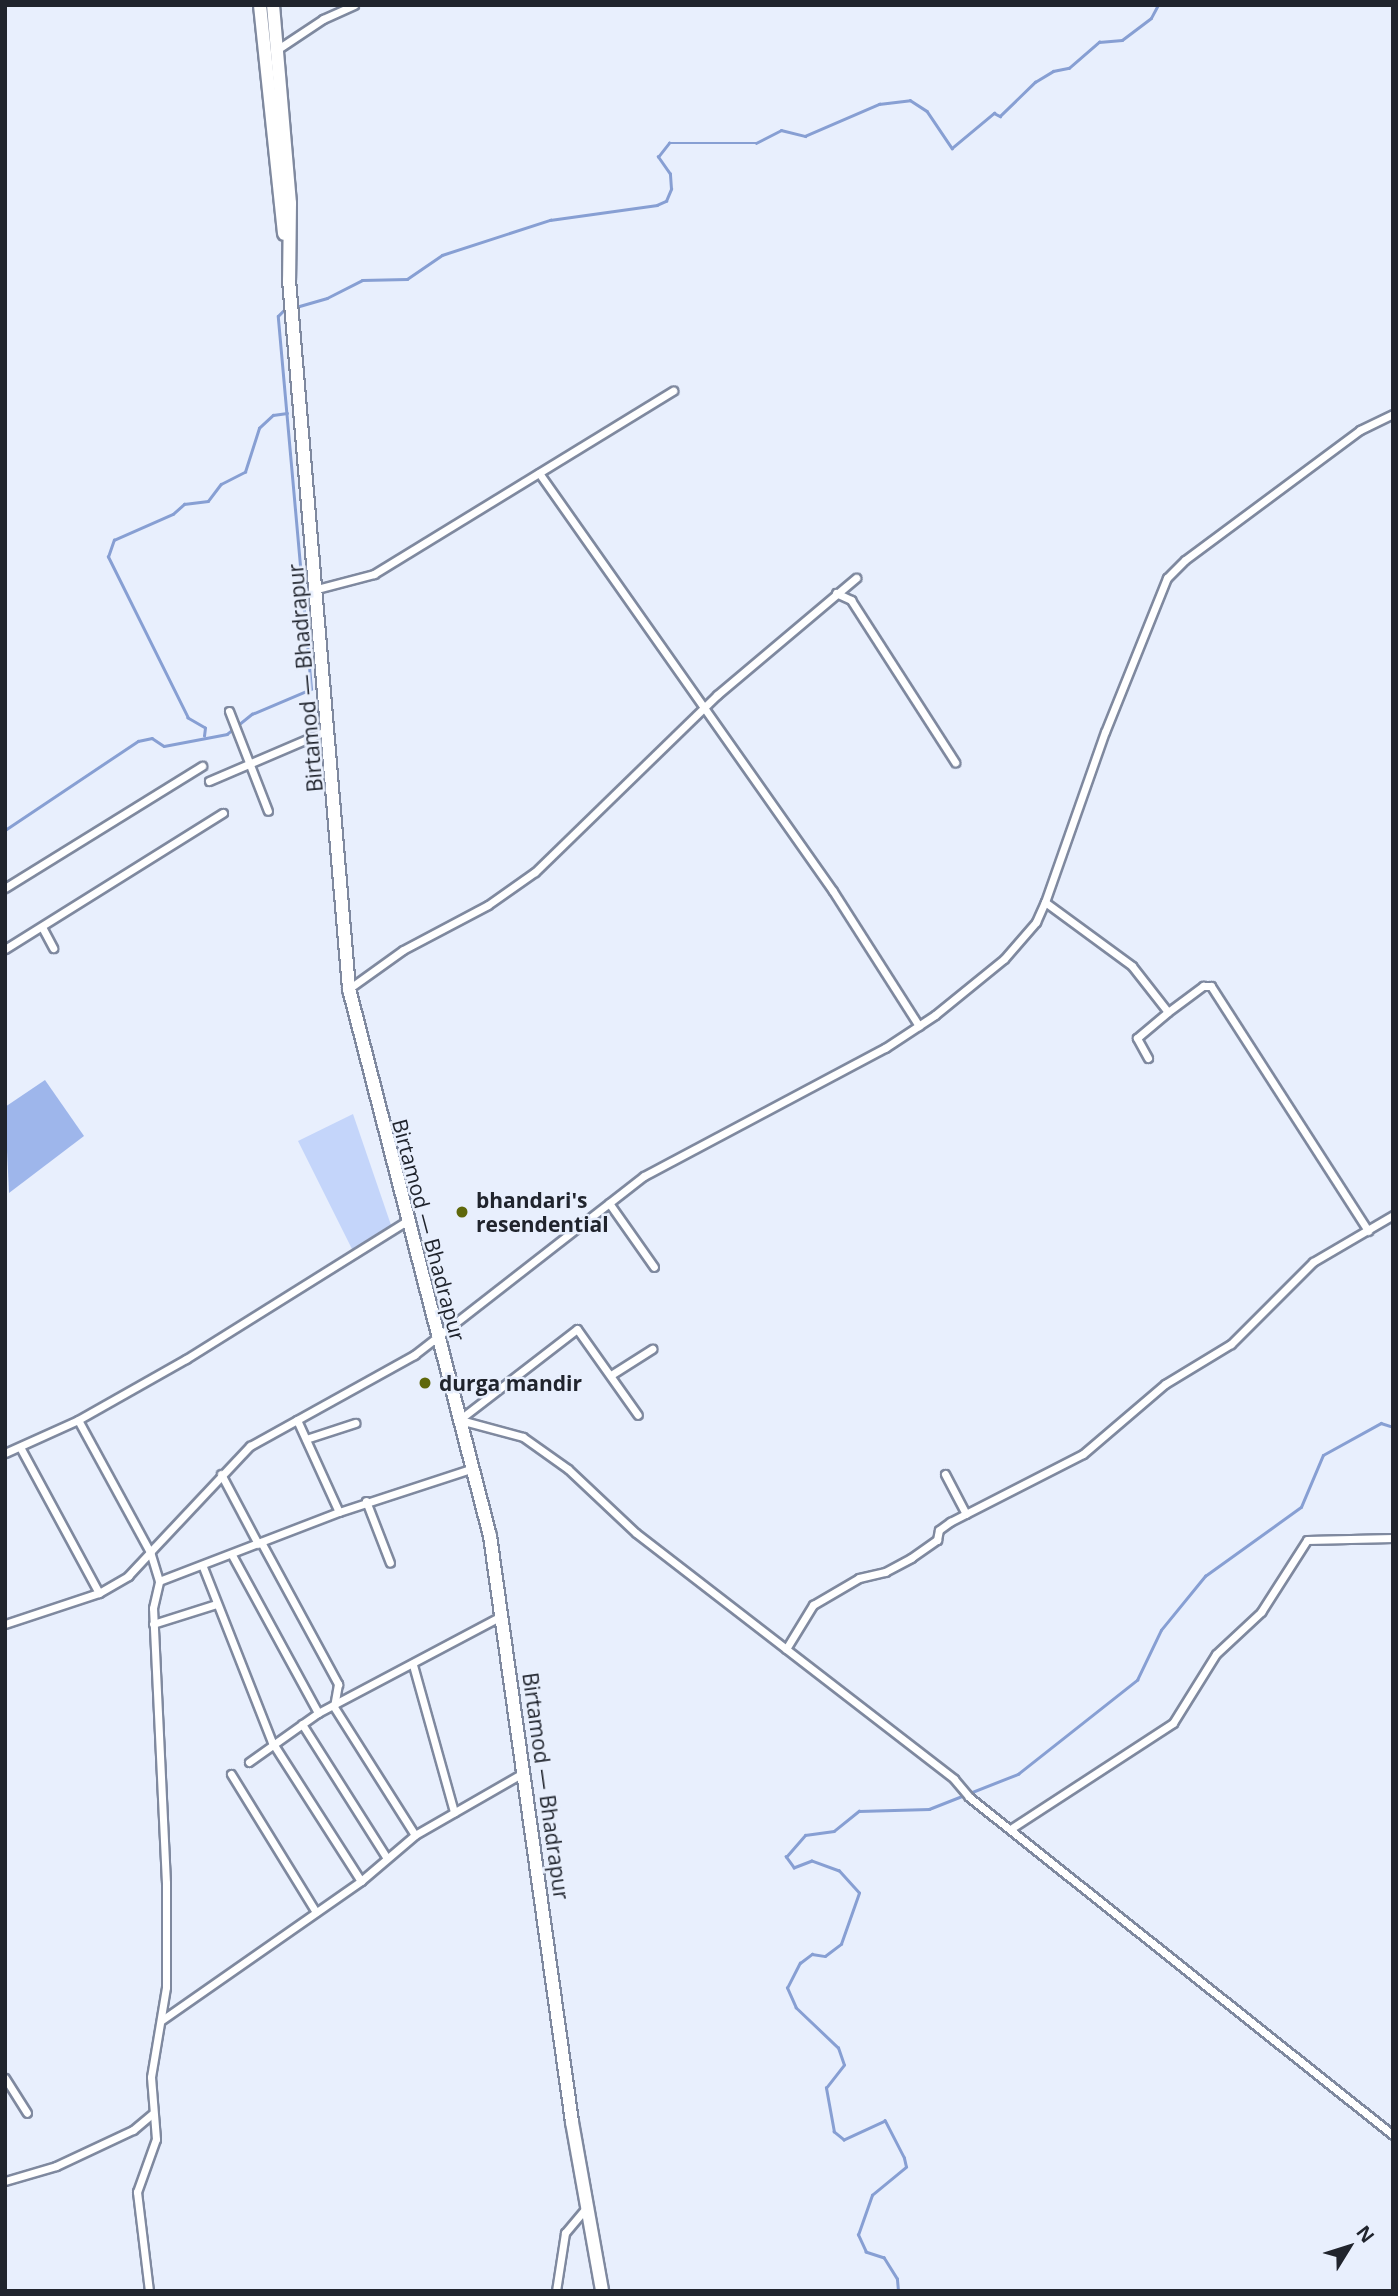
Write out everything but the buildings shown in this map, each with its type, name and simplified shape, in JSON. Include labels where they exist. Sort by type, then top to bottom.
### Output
[{"type":"main road","name":"Birtamod — Bhadrapur","points":[[260,5],[279,212],[288,255]]},
{"type":"main road","name":"Birtamod — Bhadrapur","points":[[273,5],[290,203],[288,255],[291,307],[349,989],[407,1221],[474,1468],[502,1616],[586,2208],[602,2291]]},
{"type":"street","points":[[278,49],[323,19],[354,5]]},
{"type":"street","points":[[317,589],[374,574],[673,391]]},
{"type":"street","points":[[5,1624],[99,1593],[128,1576],[250,1446],[438,1339],[644,1176],[919,1026],[1022,942],[1045,902],[1105,732],[1167,578],[1185,560],[1360,430],[1393,414]]},
{"type":"street","points":[[539,473],[702,709],[833,891],[919,1026]]},
{"type":"street","points":[[349,989],[403,950],[488,905],[535,872],[702,709],[856,578]]},
{"type":"street","points":[[836,593],[851,600],[955,762]]},
{"type":"street","points":[[229,711],[268,811]]},
{"type":"street","points":[[209,781],[329,730]]},
{"type":"street","points":[[5,888],[202,766]]},
{"type":"street","points":[[5,949],[223,813]]},
{"type":"street","points":[[1045,902],[1132,965],[1168,1012]]},
{"type":"street","points":[[42,927],[53,948]]},
{"type":"street","points":[[1148,1058],[1137,1038],[1203,986],[1211,986],[1368,1231]]},
{"type":"street","points":[[609,1203],[654,1267]]},
{"type":"street","points":[[786,1649],[813,1605],[859,1578],[885,1572],[911,1558],[937,1539],[939,1530],[1083,1454],[1111,1425],[1165,1384],[1231,1344],[1313,1262],[1393,1215]]},
{"type":"street","points":[[5,1453],[78,1420],[186,1359],[407,1221]]},
{"type":"street","points":[[459,1420],[577,1329],[638,1415]]},
{"type":"street","points":[[611,1374],[652,1349]]},
{"type":"street","points":[[78,1420],[150,1552],[159,1581],[153,1594],[153,1624],[166,1883],[162,2020],[150,2077],[156,2139],[137,2192],[149,2291]]},
{"type":"street","points":[[297,1420],[339,1511]]},
{"type":"street","points":[[459,1420],[523,1437],[568,1469],[636,1533],[1012,1828],[1393,2135]]},
{"type":"street","points":[[306,1439],[355,1423]]},
{"type":"street","points":[[20,1447],[99,1593]]},
{"type":"street","points":[[159,1581],[203,1567],[366,1501],[474,1468]]},
{"type":"street","points":[[221,1474],[338,1684],[334,1707],[415,1835]]},
{"type":"street","points":[[945,1474],[966,1514]]},
{"type":"street","points":[[366,1501],[390,1563]]},
{"type":"street","points":[[1012,1828],[1173,1723],[1216,1654],[1261,1612],[1307,1540],[1393,1538]]},
{"type":"street","points":[[232,1555],[318,1713]]},
{"type":"street","points":[[203,1567],[272,1742],[361,1881]]},
{"type":"street","points":[[153,1624],[216,1604]]},
{"type":"street","points":[[249,1762],[272,1742],[318,1713],[334,1707],[502,1616]]},
{"type":"street","points":[[413,1665],[454,1812]]},
{"type":"street","points":[[302,1724],[386,1857]]},
{"type":"street","points":[[162,2020],[361,1881],[415,1835],[523,1773]]},
{"type":"street","points":[[231,1774],[316,1912]]},
{"type":"street","points":[[5,2078],[27,2113]]},
{"type":"street","points":[[5,2181],[56,2166],[133,2130],[152,2114]]},
{"type":"street","points":[[556,2291],[565,2233],[586,2208]]},
{"type":"shaded area","points":[[45,1080],[84,1136],[9,1193],[5,1107]]},
{"type":"shaded area","points":[[353,1114],[392,1228],[353,1251],[298,1141]]},
{"type":"waterway","points":[[296,307],[327,298],[362,280],[407,279],[442,255],[550,220],[657,205],[666,201],[671,189],[670,174],[658,157],[669,143],[756,143],[781,130],[805,136],[879,104],[910,100],[927,111],[952,148],[994,113],[1000,116],[1035,82],[1053,71],[1069,68],[1099,42],[1122,40],[1151,18],[1158,5]]},
{"type":"waterway","points":[[5,830],[138,741],[152,738],[164,746],[227,734],[252,714],[311,689],[278,316],[286,308]]},
{"type":"waterway","points":[[204,736],[205,728],[188,718],[108,557],[114,540],[173,514],[184,504],[208,501],[221,484],[245,472],[259,428],[273,415],[287,413]]},
{"type":"waterway","points":[[898,2291],[897,2279],[884,2258],[866,2252],[858,2235],[872,2195],[906,2167],[904,2158],[885,2121],[844,2140],[834,2132],[826,2088],[844,2065],[838,2048],[796,2008],[787,1988],[800,1963],[812,1954],[825,1956],[841,1944],[859,1893],[839,1871],[812,1861],[794,1868],[786,1857],[805,1835],[834,1831],[859,1811],[929,1809],[1018,1774],[1137,1680],[1161,1630],[1205,1576],[1301,1507],[1323,1455],[1381,1423],[1393,1427]]},
{"type":"place","name":"bhandari's resendential","points":[[462,1212]]},
{"type":"place","name":"durga mandir","points":[[425,1383]]}]
